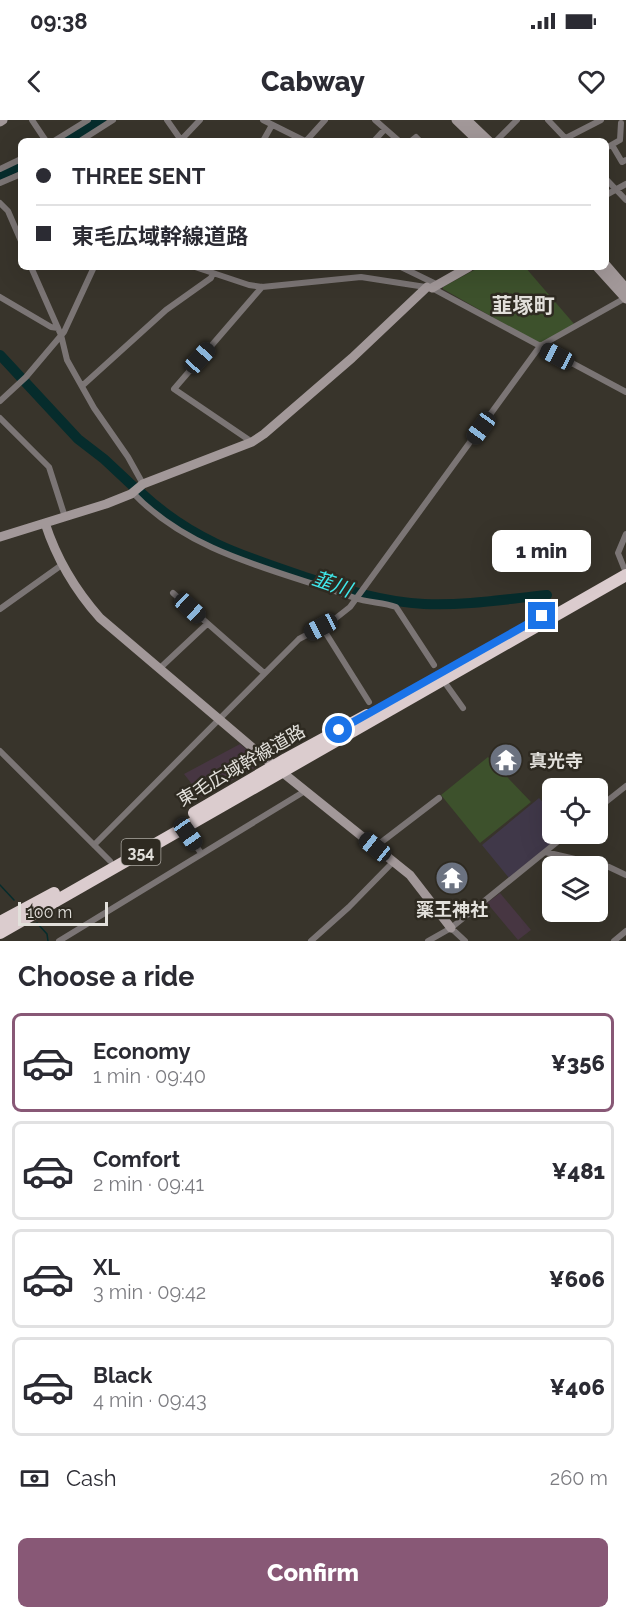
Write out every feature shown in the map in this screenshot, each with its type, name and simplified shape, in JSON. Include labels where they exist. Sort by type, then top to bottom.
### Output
[{"type":"highway","name":"東毛広域幹線道路","points":[[0,922],[443,679],[625,570]]},
{"type":"highway","name":"東毛広域幹線道路","points":[[0,933],[625,570]]},
{"type":"street","points":[[32,120],[44,138]]},
{"type":"street","points":[[59,138],[88,120]]},
{"type":"street","points":[[85,138],[113,120]]},
{"type":"street","points":[[167,120],[181,138]]},
{"type":"street","points":[[185,138],[200,120]]},
{"type":"street","points":[[264,120],[299,138]]},
{"type":"street","points":[[308,138],[325,120]]},
{"type":"street","points":[[375,120],[396,138]]},
{"type":"street","points":[[456,120],[475,138]]},
{"type":"street","points":[[467,120],[486,138]]},
{"type":"street","points":[[499,138],[517,120]]},
{"type":"street","points":[[548,120],[566,138]]},
{"type":"street","points":[[569,138],[601,120]]},
{"type":"street","points":[[621,122],[620,140],[609,146],[622,162],[626,160]]},
{"type":"street","points":[[265,138],[272,124]]},
{"type":"street","points":[[377,138],[385,129]]},
{"type":"street","points":[[0,169],[18,160]]},
{"type":"street","points":[[0,183],[18,175]]},
{"type":"street","points":[[609,182],[626,200]]},
{"type":"street","points":[[609,193],[626,184]]},
{"type":"street","points":[[0,203],[12,219],[18,234]]},
{"type":"street","points":[[12,219],[18,220]]},
{"type":"street","points":[[609,268],[626,288]]},
{"type":"street","points":[[32,270],[61,335],[67,360],[94,408],[128,457],[143,484]]},
{"type":"street","points":[[0,401],[23,379],[61,335],[93,270]]},
{"type":"street","points":[[204,270],[262,287],[361,277],[432,286]]},
{"type":"street","points":[[82,386],[166,310],[220,270]]},
{"type":"street","points":[[406,270],[626,392]]},
{"type":"street","points":[[0,537],[133,493],[143,484],[252,442],[264,434],[432,286],[463,270]]},
{"type":"street","points":[[94,845],[299,639],[339,616],[359,596],[540,346],[626,299],[600,270]]},
{"type":"street","points":[[252,442],[174,389],[262,287]]},
{"type":"street","points":[[0,297],[51,327],[58,328]]},
{"type":"street","points":[[0,418],[49,466],[65,517]]},
{"type":"street","points":[[133,493],[161,518],[201,544],[225,554],[393,606],[398,609],[434,665]]},
{"type":"street","points":[[45,523],[63,564],[84,598],[100,618],[219,720],[394,861],[420,885],[451,928],[465,941]]},
{"type":"street","points":[[625,539],[618,553],[625,570]]},
{"type":"street","points":[[0,609],[63,564]]},
{"type":"street","points":[[173,593],[264,674]]},
{"type":"street","points":[[159,669],[207,624]]},
{"type":"street","points":[[321,627],[369,702]]},
{"type":"street","points":[[443,679],[463,708]]},
{"type":"street","points":[[0,751],[110,861]]},
{"type":"street","points":[[608,800],[626,786]]},
{"type":"street","points":[[59,941],[305,791]]},
{"type":"street","points":[[375,847],[439,798]]},
{"type":"street","points":[[183,828],[201,853]]},
{"type":"street","points":[[428,941],[451,928],[555,844]]},
{"type":"street","points":[[545,852],[609,867],[626,875]]},
{"type":"street","points":[[311,941],[349,907],[394,861]]},
{"type":"street","points":[[614,941],[626,931]]},
{"type":"shaded area","points":[[240,744],[256,757],[254,768],[202,797],[184,774]]},
{"type":"shaded area","points":[[539,798],[542,801],[542,844],[551,844],[509,878],[482,845]]},
{"type":"shaded area","points":[[500,893],[531,930],[518,940],[487,903]]},
{"type":"green space","points":[[474,270],[528,270],[575,325],[540,344],[443,287]]},
{"type":"green space","points":[[488,757],[531,802],[480,843],[441,795]]},
{"type":"waterway","points":[[72,138],[101,120]]},
{"type":"waterway","points":[[0,175],[18,166]]},
{"type":"waterway","name":"韮川","points":[[0,355],[78,439],[135,488]]},
{"type":"waterway","name":"韮川","points":[[139,491],[178,522],[218,545],[284,570],[365,595],[409,603],[439,604],[486,602],[547,595]]},
{"type":"waterway","points":[[0,885],[14,900]]},
{"type":"waterway","points":[[37,923],[47,934],[48,941]]},
{"type":"place","name":"真光寺","points":[[506,760]]},
{"type":"place","name":"薬王神社","points":[[452,878]]},
{"type":"district","name":"韮塚町","points":[[523,305]]},
{"type":"route","points":[[339,730],[542,616]]}]
